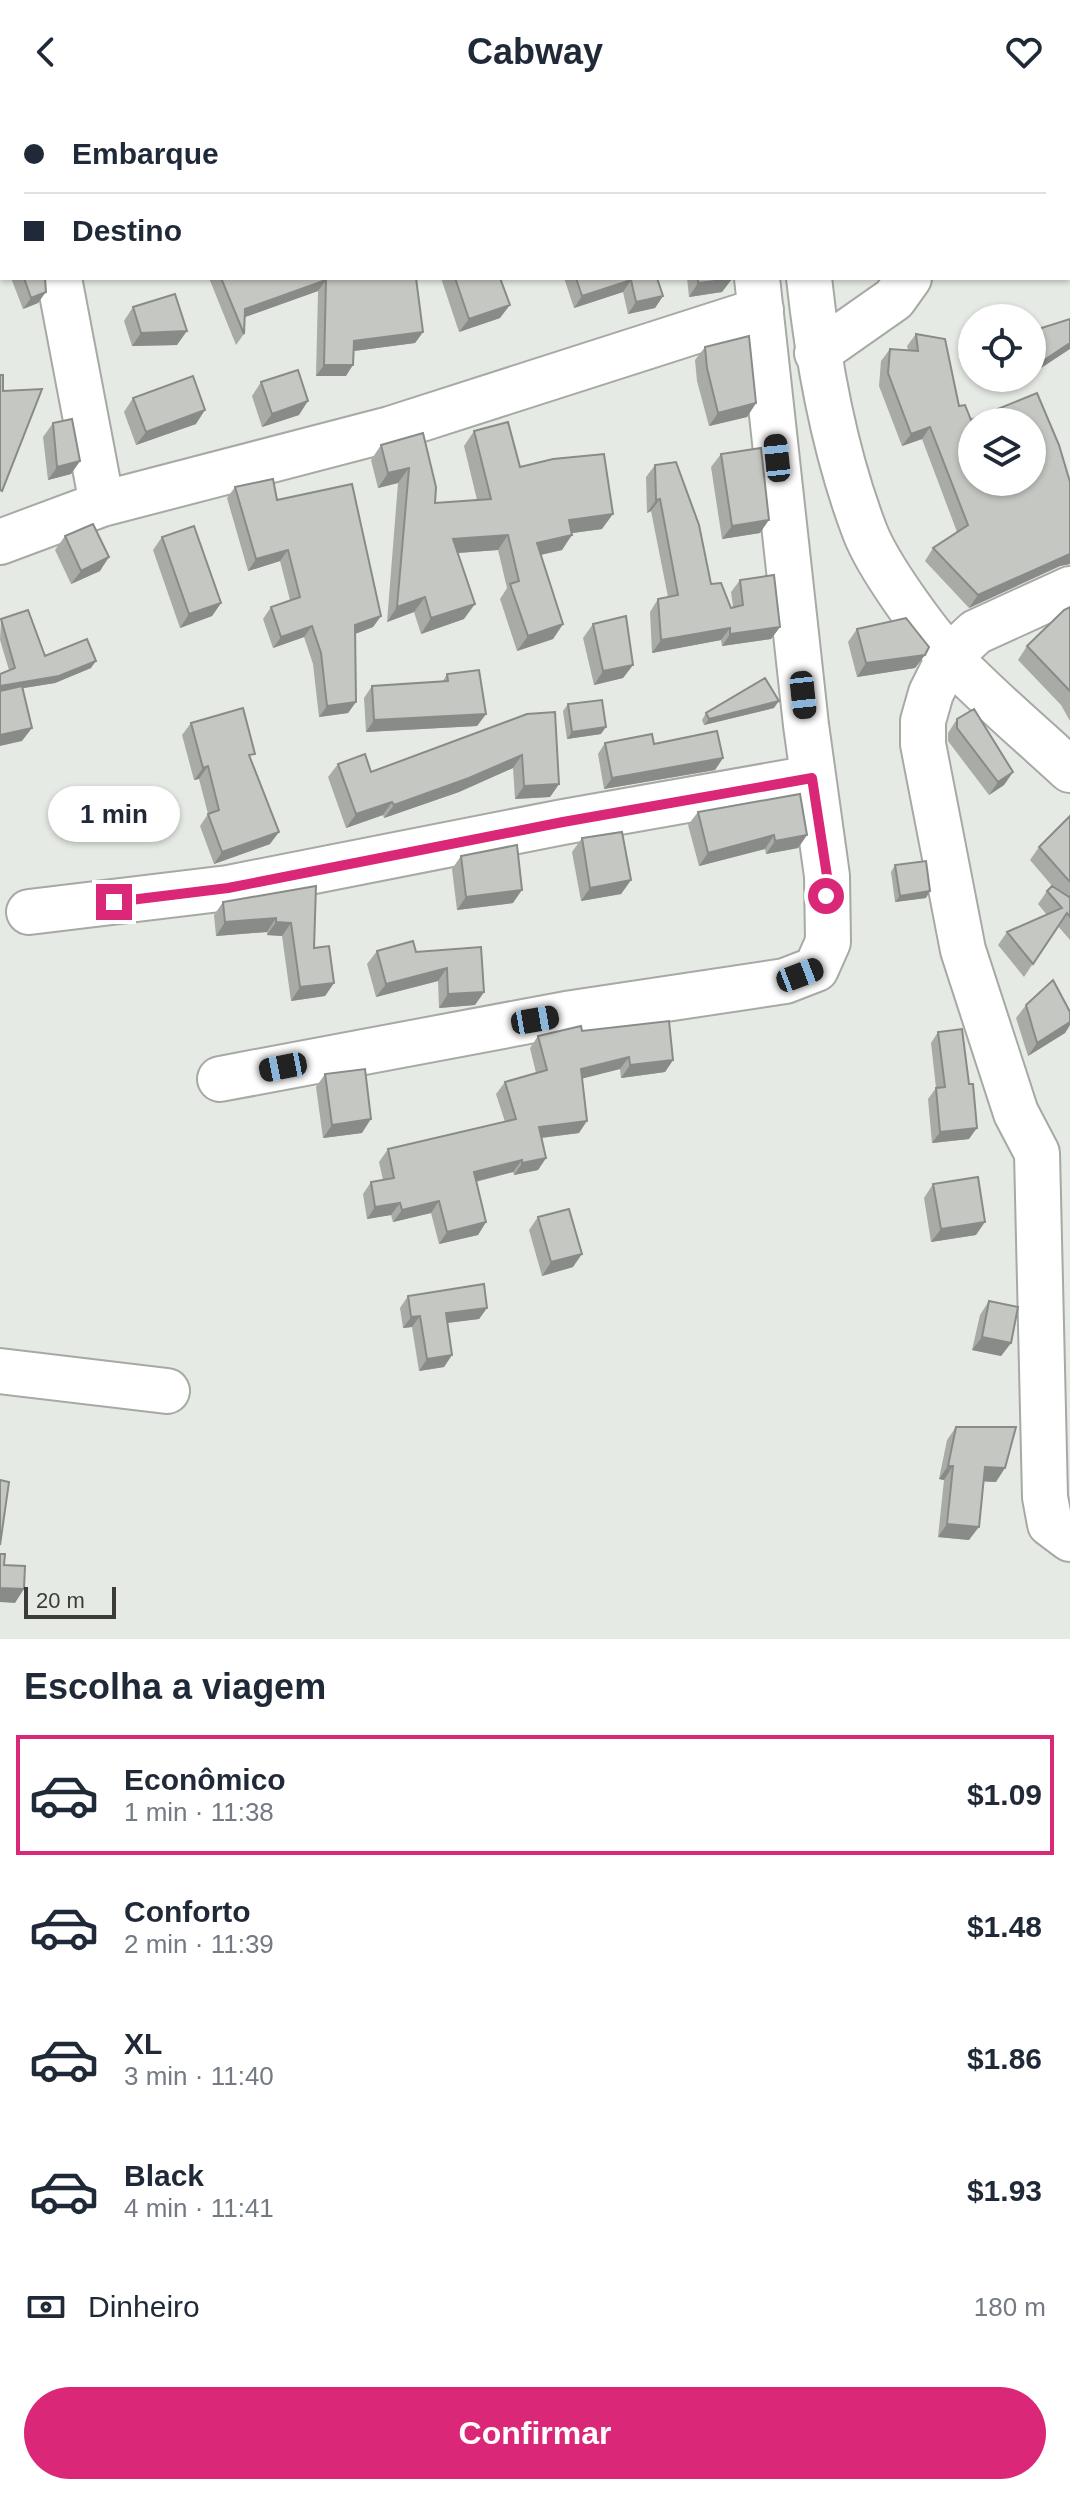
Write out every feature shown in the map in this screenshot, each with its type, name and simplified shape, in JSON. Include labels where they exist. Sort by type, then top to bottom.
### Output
[{"type":"street","points":[[59,280],[102,504]]},
{"type":"street","points":[[809,280],[817,353],[866,535],[897,589],[949,657],[1070,770]]},
{"type":"street","points":[[817,353],[894,299],[908,280]]},
{"type":"street","points":[[0,542],[102,504],[390,429],[759,294],[812,778],[827,876],[828,942],[816,969],[785,981],[566,1014],[220,1079]]},
{"type":"street","points":[[1070,589],[976,632],[949,657],[931,693],[923,721],[923,744],[963,950],[1016,1113],[1037,1153],[1045,1497],[1050,1524],[1070,1539]]},
{"type":"street","points":[[29,912],[228,888],[563,822],[812,778]]},
{"type":"street","points":[[0,1371],[167,1391]]},
{"type":"building","points":[[25,280],[45,280],[46,292],[31,298]]},
{"type":"building","points":[[222,280],[326,280],[245,309],[244,334]]},
{"type":"building","points":[[326,280],[416,280],[423,332],[354,341],[353,365],[324,365]]},
{"type":"building","points":[[456,280],[501,280],[510,305],[469,319]]},
{"type":"building","points":[[577,280],[631,280],[582,296]]},
{"type":"building","points":[[631,280],[658,280],[663,296],[636,302]]},
{"type":"building","points":[[175,294],[187,331],[141,333],[133,307]]},
{"type":"building","points":[[1070,319],[1070,343],[1046,359],[1046,327]]},
{"type":"building","points":[[916,334],[945,339],[959,406],[965,405],[966,408],[958,408],[958,496],[1046,496],[1046,414],[1070,482],[1070,554],[978,595],[933,548],[968,525],[930,427],[911,434],[888,373],[890,349],[918,351]]},
{"type":"building","points":[[749,336],[756,403],[718,413],[705,347]]},
{"type":"building","points":[[298,370],[308,401],[272,414],[261,382]]},
{"type":"building","points":[[0,375],[3,375],[3,391],[42,389],[2,491],[0,490]]},
{"type":"building","points":[[193,376],[205,410],[146,432],[133,398]]},
{"type":"building","points":[[1037,393],[1043,408],[1000,408]]},
{"type":"building","points":[[72,419],[80,461],[57,467],[53,423]]},
{"type":"building","points":[[508,422],[520,467],[553,459],[604,454],[613,514],[569,520],[572,535],[537,543],[563,624],[528,636],[510,584],[519,581],[508,535],[453,539],[475,604],[431,618],[425,597],[397,607],[409,468],[388,473],[381,445],[423,433],[436,487],[435,503],[491,499],[474,431]]},
{"type":"building","points":[[761,448],[769,520],[732,526],[721,454]]},
{"type":"building","points":[[676,462],[699,525],[711,584],[721,583],[731,608],[743,605],[740,580],[774,575],[780,627],[730,634],[730,628],[661,640],[658,599],[678,595],[660,499],[656,500],[655,465]]},
{"type":"building","points":[[273,479],[277,500],[352,484],[381,616],[355,625],[356,702],[327,706],[321,653],[312,626],[281,637],[271,607],[300,597],[288,550],[256,559],[235,487]]},
{"type":"building","points":[[93,524],[109,557],[81,571],[65,536]]},
{"type":"building","points":[[194,526],[221,603],[189,614],[162,537]]},
{"type":"building","points":[[1070,607],[1070,691],[1027,646]]},
{"type":"building","points":[[28,610],[45,656],[87,639],[96,661],[59,676],[0,686],[0,674],[15,668],[1,619]]},
{"type":"building","points":[[626,616],[633,665],[603,671],[593,624]]},
{"type":"building","points":[[906,618],[929,647],[925,655],[866,663],[857,629]]},
{"type":"building","points":[[479,670],[486,714],[374,720],[372,686],[448,681],[447,674]]},
{"type":"building","points":[[765,678],[779,701],[709,719],[706,713]]},
{"type":"building","points":[[22,686],[32,728],[0,735],[0,691]]},
{"type":"building","points":[[602,700],[606,727],[572,732],[568,704]]},
{"type":"building","points":[[243,708],[255,754],[249,755],[279,832],[222,852],[208,814],[219,810],[208,766],[203,768],[191,723]]},
{"type":"building","points":[[974,709],[1013,772],[998,782],[957,728],[957,719]]},
{"type":"building","points":[[555,712],[559,784],[524,786],[522,755],[394,805],[392,802],[356,814],[338,764],[365,754],[371,772],[527,714]]},
{"type":"building","points":[[717,731],[723,758],[612,778],[605,743],[652,734],[654,744]]},
{"type":"building","points":[[800,794],[807,835],[775,841],[774,835],[708,853],[698,812]]},
{"type":"building","points":[[1070,816],[1070,882],[1039,847]]},
{"type":"building","points":[[622,832],[631,880],[590,888],[582,838]]},
{"type":"building","points":[[517,845],[522,890],[466,897],[461,856]]},
{"type":"building","points":[[926,861],[930,891],[900,896],[895,865]]},
{"type":"building","points":[[316,886],[314,948],[329,946],[334,983],[300,987],[291,923],[276,922],[276,918],[225,922],[223,902]]},
{"type":"building","points":[[1052,886],[1070,896],[1070,917],[1067,913],[1033,964],[1007,932],[1062,908],[1047,891]]},
{"type":"building","points":[[413,941],[416,952],[481,947],[484,992],[448,994],[447,968],[386,984],[377,951]]},
{"type":"building","points":[[1053,980],[1070,1012],[1070,1022],[1037,1043],[1026,1005]]},
{"type":"building","points":[[669,1021],[673,1060],[630,1065],[629,1057],[581,1069],[587,1121],[539,1127],[546,1158],[522,1163],[522,1160],[474,1172],[486,1222],[447,1232],[439,1201],[402,1210],[400,1203],[375,1207],[371,1182],[394,1178],[388,1149],[516,1119],[505,1082],[547,1070],[538,1036],[581,1026],[582,1031]]},
{"type":"building","points":[[962,1029],[969,1084],[973,1084],[977,1128],[940,1132],[936,1088],[945,1087],[938,1032]]},
{"type":"building","points":[[365,1069],[371,1119],[332,1125],[325,1074]]},
{"type":"building","points":[[978,1177],[985,1222],[941,1229],[933,1184]]},
{"type":"building","points":[[569,1209],[582,1254],[551,1262],[538,1217]]},
{"type":"building","points":[[484,1284],[487,1308],[446,1313],[452,1355],[427,1359],[420,1316],[411,1317],[408,1296]]},
{"type":"building","points":[[989,1301],[1018,1307],[1011,1343],[982,1337]]},
{"type":"building","points":[[956,1427],[1016,1427],[1005,1468],[985,1467],[979,1527],[947,1524],[953,1466],[948,1466]]},
{"type":"building","points":[[0,1480],[9,1482],[0,1545]]},
{"type":"building","points":[[0,1554],[5,1554],[4,1565],[25,1566],[24,1589],[0,1588]]},
{"type":"route","points":[[114,902],[228,888],[563,822],[812,778],[827,876],[826,896]]}]
